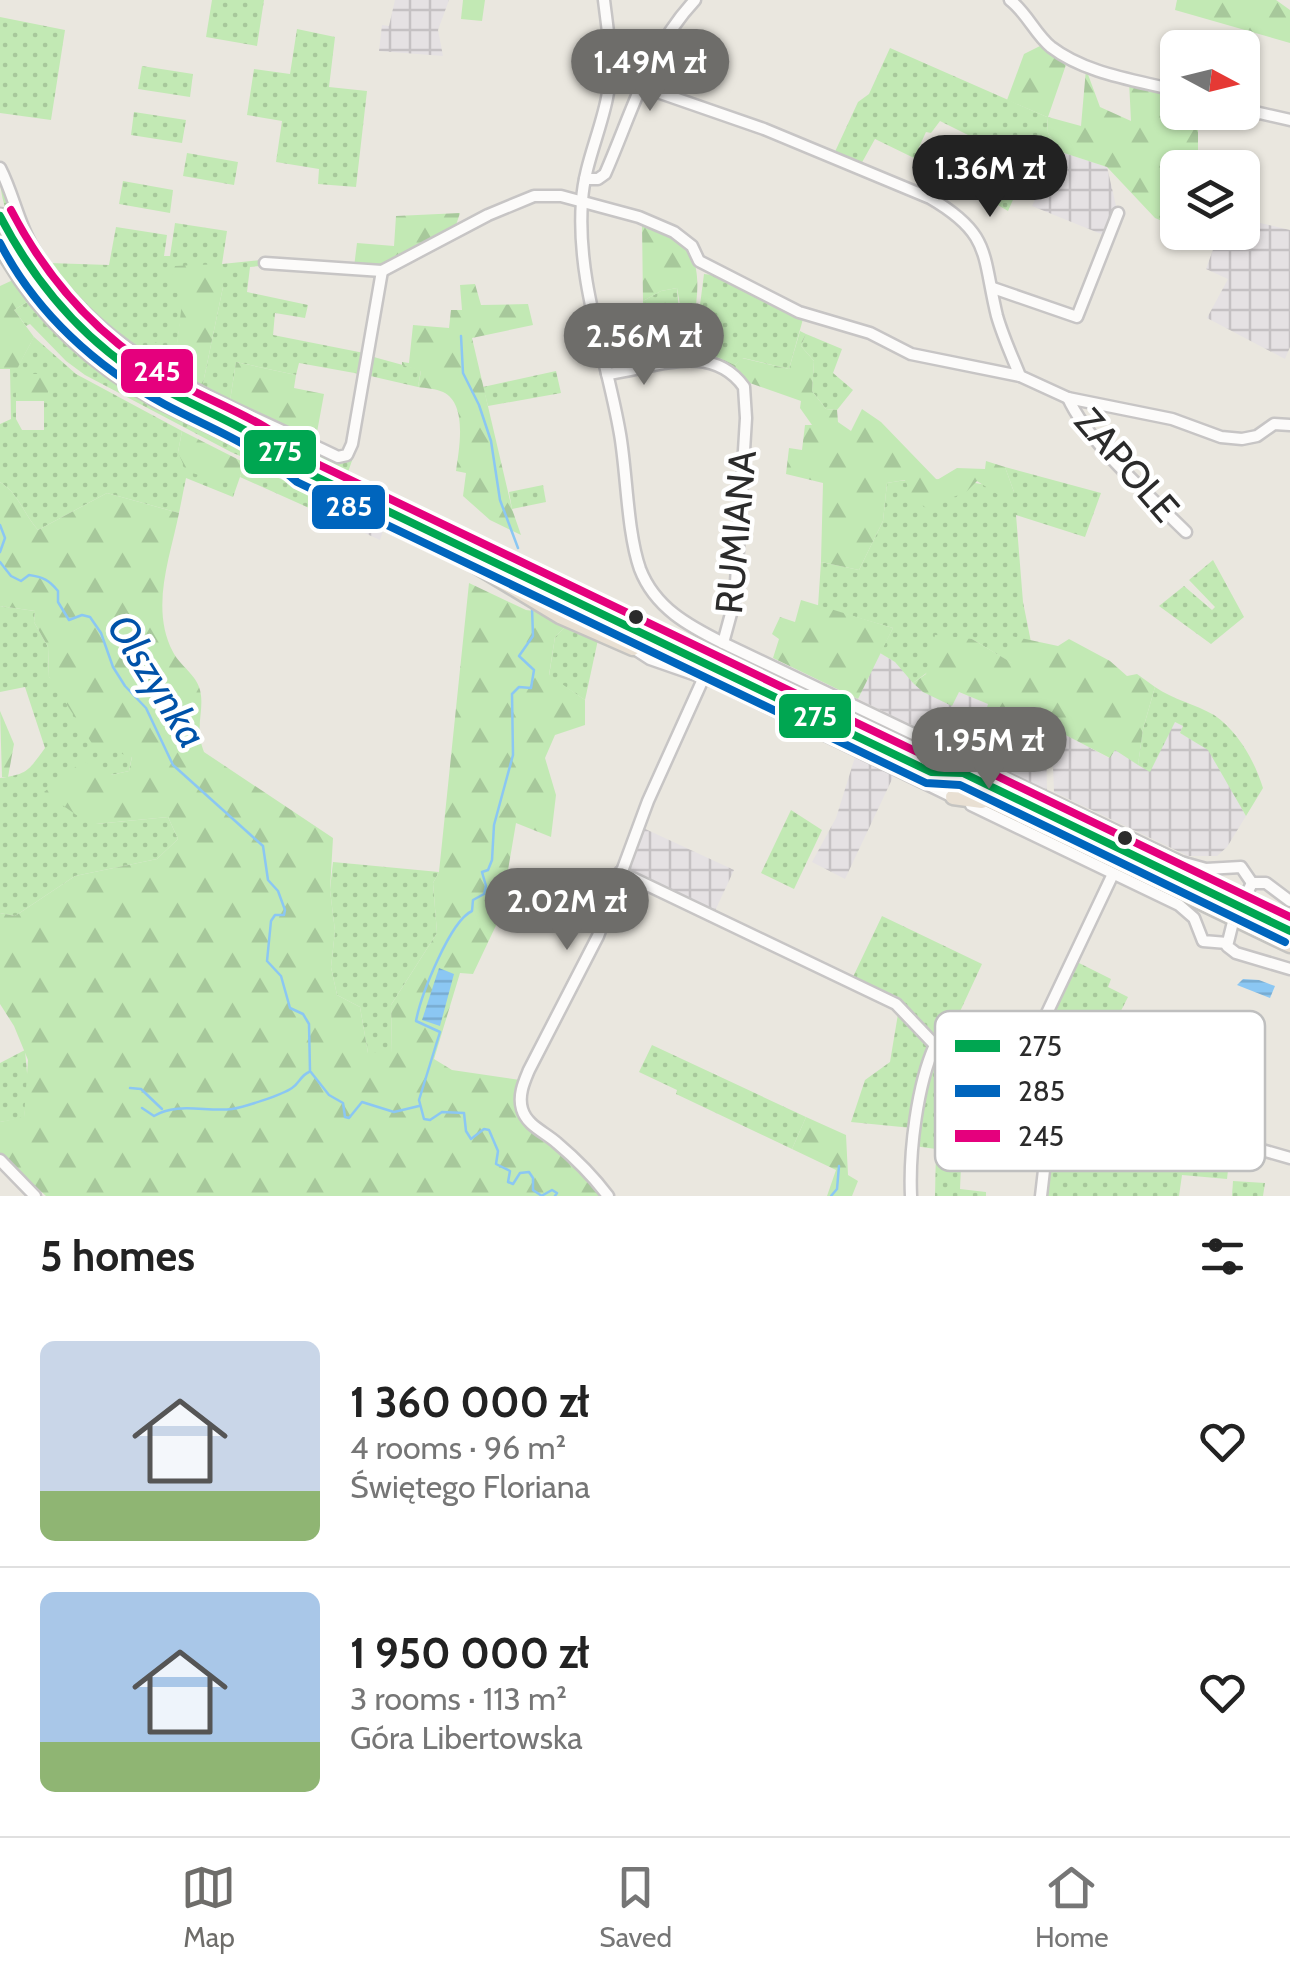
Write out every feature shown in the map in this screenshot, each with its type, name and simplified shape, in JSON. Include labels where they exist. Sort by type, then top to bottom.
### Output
[{"type":"highway","points":[[0,216],[32,274],[94,342],[153,384],[272,443],[304,471]]},
{"type":"highway","points":[[0,244],[51,318],[102,365],[169,406],[996,803],[1238,912],[1290,930]]},
{"type":"highway","points":[[354,495],[375,517],[472,563],[560,616],[633,648]]},
{"type":"highway","points":[[931,772],[963,773],[1238,912],[1290,945]]},
{"type":"highway","points":[[953,796],[996,803]]},
{"type":"street","points":[[604,0],[612,50],[606,102],[582,202],[587,286],[607,374],[641,570],[654,593],[673,615],[724,643],[1178,860],[1206,868],[1240,867],[1252,883]]},
{"type":"street","points":[[585,179],[598,179],[605,174],[655,52],[673,23],[695,0]]},
{"type":"street","points":[[1010,0],[1021,8],[1050,46],[1088,68],[1160,86]]},
{"type":"street","points":[[612,50],[640,74],[640,86]]},
{"type":"street","points":[[640,86],[764,128],[930,198],[975,233],[987,258],[1006,344],[1020,376]]},
{"type":"street","points":[[1260,113],[1290,120]]},
{"type":"street","points":[[0,168],[23,229],[48,270],[75,303],[118,344],[188,386],[338,457],[345,457],[352,444],[382,271]]},
{"type":"street","points":[[264,263],[382,271],[488,214],[534,196],[561,196],[639,217],[674,232],[692,246],[699,260],[799,312],[870,333],[928,360],[1020,376],[1068,398],[1133,409],[1227,438],[1257,436],[1274,424],[1290,425]]},
{"type":"street","points":[[992,288],[1076,316],[1118,213]]},
{"type":"street","name":"RUMIANA","points":[[607,374],[676,358],[729,372],[744,387],[746,418],[735,593],[724,643]]},
{"type":"street","name":"ZAPOLE","points":[[1068,398],[1074,411],[1124,470],[1186,532]]},
{"type":"street","points":[[633,648],[650,659],[704,677],[953,796]]},
{"type":"street","points":[[608,1196],[575,1160],[530,1123],[521,1100],[530,1070],[598,936],[620,872],[704,677]]},
{"type":"street","points":[[971,805],[1186,909],[1205,943],[1227,943],[1236,953],[1290,969]]},
{"type":"street","points":[[620,872],[896,1004],[935,1045],[926,1072],[911,1163],[911,1196]]},
{"type":"street","points":[[1048,1011],[1113,874]]},
{"type":"street","points":[[1252,883],[1266,883],[1290,900]]},
{"type":"street","points":[[1227,943],[1252,883]]},
{"type":"street","points":[[1265,1151],[1290,1158]]},
{"type":"street","points":[[0,1160],[35,1196]]},
{"type":"street","points":[[1041,1196],[1044,1171]]},
{"type":"shaded area","points":[[395,0],[449,0],[438,30],[443,56],[379,51],[382,25],[389,26]]},
{"type":"shaded area","points":[[1061,152],[1107,167],[1117,210],[1106,236],[1032,206]]},
{"type":"shaded area","points":[[1260,223],[1290,230],[1290,347],[1285,359],[1207,318],[1228,279],[1206,269],[1213,250],[1260,250]]},
{"type":"shaded area","points":[[332,502],[385,525],[380,540],[327,516]]},
{"type":"shaded area","points":[[880,653],[895,662],[923,692],[958,692],[989,704],[986,714],[1046,738],[1047,791],[858,699]]},
{"type":"shaded area","points":[[1175,722],[1183,726],[1180,733],[1208,749],[1246,816],[1217,856],[1188,856],[1054,792],[1055,729],[1109,758],[1115,749]]},
{"type":"shaded area","points":[[856,754],[895,773],[845,879],[812,862],[836,818]]},
{"type":"shaded area","points":[[641,827],[734,870],[714,913],[624,871]]},
{"type":"green space","points":[[212,0],[264,0],[257,46],[206,37]]},
{"type":"green space","points":[[463,0],[485,0],[482,21],[461,19]]},
{"type":"green space","points":[[1177,0],[1276,0],[1290,10],[1290,43],[1260,34],[1260,30],[1245,30],[1175,10]]},
{"type":"green space","points":[[0,17],[65,30],[51,120],[0,113]]},
{"type":"green space","points":[[297,29],[335,37],[329,87],[367,91],[356,187],[318,184],[319,169],[276,162],[282,121],[247,115],[254,69],[290,74]]},
{"type":"green space","points":[[1044,44],[1068,59],[1048,117],[1081,126],[1086,69],[1100,107],[1131,121],[1129,81],[1160,89],[1160,130],[1198,130],[1198,150],[1160,150],[1160,220],[1107,167],[1061,152],[1048,133],[1047,117],[1007,100],[1024,54]]},
{"type":"green space","points":[[890,48],[1047,117],[1048,133],[1061,152],[1053,161],[1033,155],[1008,211],[991,201],[1004,153],[940,121],[931,133],[926,132],[914,158],[875,139],[860,166],[833,156],[858,102],[869,94]]},
{"type":"green space","points":[[142,66],[193,74],[190,97],[138,89]]},
{"type":"green space","points":[[134,112],[186,120],[182,143],[131,135]]},
{"type":"green space","points":[[187,153],[238,162],[234,185],[183,176]]},
{"type":"green space","points":[[0,173],[25,239],[108,338],[164,377],[338,461],[354,455],[348,472],[166,383],[85,324],[51,287],[23,245],[6,210]]},
{"type":"green space","points":[[123,181],[173,190],[170,213],[119,204]]},
{"type":"green space","points":[[460,213],[454,231],[393,263],[354,267],[357,243],[394,246],[396,216]]},
{"type":"green space","points":[[175,223],[227,231],[222,264],[261,260],[260,266],[250,267],[247,292],[308,305],[305,318],[275,313],[273,335],[364,353],[360,374],[299,363],[296,375],[236,362],[230,401],[202,388],[223,287],[184,294],[176,352],[152,360],[104,324],[49,263],[109,265],[116,227],[167,235],[164,256],[170,256]]},
{"type":"green space","points":[[642,223],[675,238],[691,254],[697,293],[687,344],[677,288],[643,301]]},
{"type":"green space","points":[[221,264],[223,287],[202,388],[152,360],[155,342],[176,351],[183,295],[167,290],[175,266]]},
{"type":"green space","points":[[704,274],[803,319],[789,369],[743,358],[735,365],[709,353],[696,336]]},
{"type":"green space","points":[[13,280],[29,301],[14,310],[34,337],[17,369],[0,369],[0,286]]},
{"type":"green space","points":[[475,284],[481,305],[528,304],[533,325],[472,338],[521,535],[490,520],[463,496],[466,473],[456,471],[460,428],[456,406],[443,392],[418,387],[421,371],[402,365],[409,363],[413,325],[449,328],[451,310],[462,310],[460,285]]},
{"type":"green space","points":[[677,288],[679,310],[643,316],[643,301]]},
{"type":"green space","points":[[29,301],[72,346],[142,396],[389,518],[387,521],[231,452],[85,375],[30,324],[26,326],[14,310]]},
{"type":"green space","points":[[800,331],[806,334],[801,346],[814,361],[812,391],[826,409],[837,410],[838,422],[851,431],[862,409],[881,422],[937,480],[957,468],[985,469],[986,461],[1005,467],[1014,492],[1008,501],[977,481],[966,492],[926,508],[912,496],[905,480],[887,483],[883,521],[859,570],[821,562],[823,483],[786,474],[789,448],[802,450],[805,425],[812,425],[800,408],[801,401],[747,382],[729,368],[685,357],[693,349],[696,336],[709,353],[735,365],[742,358],[789,369]]},
{"type":"green space","points":[[806,334],[842,349],[833,373],[853,390],[837,410],[826,409],[812,391],[814,361],[801,346]]},
{"type":"green space","points":[[34,337],[76,374],[182,431],[178,452],[240,477],[233,497],[186,478],[179,513],[107,493],[38,530],[12,492],[0,482],[0,424],[11,419],[10,369],[17,368]],"holes":[[[16,382],[47,401],[44,430],[22,430],[16,419]]]},
{"type":"green space","points":[[370,356],[421,370],[418,387],[366,375]]},
{"type":"green space","points":[[236,362],[296,375],[294,388],[324,394],[315,443],[230,401]]},
{"type":"green space","points":[[556,371],[561,393],[488,406],[483,387]]},
{"type":"green space","points":[[19,374],[50,374],[47,401],[16,401]]},
{"type":"green space","points":[[182,431],[245,463],[240,477],[221,482],[186,471],[178,452]]},
{"type":"green space","points":[[245,463],[332,502],[327,516],[240,477]]},
{"type":"green space","points":[[1005,467],[1101,493],[1085,537],[1016,515],[1023,602],[1031,642],[1013,664],[972,639],[913,683],[895,662],[880,653],[893,628],[818,606],[821,562],[859,570],[883,521],[887,483],[951,480],[1014,492]]},
{"type":"green space","points":[[0,482],[12,492],[38,530],[107,493],[179,513],[164,583],[163,618],[173,652],[200,690],[204,752],[333,838],[330,890],[335,931],[331,967],[337,995],[360,1007],[368,1053],[392,1052],[391,1005],[437,933],[433,883],[439,872],[469,583],[526,610],[550,613],[570,622],[555,637],[549,675],[585,700],[585,725],[555,735],[545,758],[556,795],[551,837],[516,823],[500,917],[473,974],[460,973],[434,1059],[452,1070],[520,1080],[518,1107],[602,1196],[46,1196],[0,1154],[0,1122],[24,1117],[28,1060],[0,1004],[0,913],[15,916],[75,876],[157,859],[178,839],[168,817],[96,824],[82,819],[44,792],[83,761],[111,775],[129,771],[132,757],[93,745],[49,677],[48,647],[34,622],[35,611],[0,606]]},
{"type":"green space","points":[[543,485],[546,502],[512,509],[509,492]]},
{"type":"green space","points":[[1213,560],[1244,617],[1211,644],[1159,606],[1184,586],[1212,610],[1215,607],[1189,580]]},
{"type":"green space","points":[[801,600],[893,628],[858,699],[773,658],[779,639],[772,634],[780,617],[795,622]]},
{"type":"green space","points":[[0,606],[35,611],[34,622],[48,647],[49,677],[132,756],[129,771],[111,775],[96,824],[168,817],[178,839],[157,859],[75,876],[15,916],[0,913],[0,778],[27,770],[45,748],[25,687],[0,692]]},
{"type":"green space","points":[[570,622],[599,635],[585,700],[549,676],[555,637]]},
{"type":"green space","points":[[935,635],[972,639],[1012,663],[1011,636],[1058,646],[1069,639],[1110,661],[1127,676],[1137,674],[1155,687],[1138,765],[1115,750],[1110,758],[1050,727],[1046,738],[985,714],[988,704],[959,692],[952,706],[923,692],[913,683],[926,674]]},
{"type":"green space","points":[[1155,687],[1214,715],[1238,738],[1263,788],[1246,816],[1208,750],[1180,733],[1183,726],[1175,722],[1150,772],[1138,765]]},
{"type":"green space","points":[[0,711],[14,744],[8,777],[2,777]]},
{"type":"green space","points":[[791,810],[822,830],[794,889],[761,873]]},
{"type":"green space","points":[[333,862],[439,872],[433,883],[437,933],[391,1005],[392,1053],[368,1053],[360,1007],[337,995],[331,967],[335,931],[330,890]]},
{"type":"green space","points":[[882,916],[982,964],[960,1011],[935,1011],[935,1039],[900,1001],[852,979]]},
{"type":"green space","points":[[1075,961],[1111,979],[1108,987],[1128,997],[1121,1011],[1051,1011]]},
{"type":"green space","points":[[899,1008],[929,1042],[912,1128],[851,1122],[865,1080],[890,1062]]},
{"type":"green space","points":[[652,1045],[806,1117],[792,1149],[676,1094],[677,1090],[639,1072]]},
{"type":"green space","points":[[935,1045],[935,1149],[914,1146]]},
{"type":"green space","points":[[25,1050],[28,1084],[24,1118],[0,1122],[0,1063]]},
{"type":"green space","points":[[806,1117],[846,1135],[848,1175],[858,1181],[852,1196],[827,1196],[836,1170],[792,1149]]},
{"type":"green space","points":[[936,1171],[961,1171],[960,1189],[986,1192],[986,1196],[935,1196]]},
{"type":"green space","points":[[1048,1171],[1228,1171],[1227,1179],[1182,1175],[1179,1196],[1043,1196]]},
{"type":"green space","points":[[1233,1181],[1265,1183],[1263,1196],[1232,1196]]},
{"type":"water","points":[[439,968],[454,974],[440,1026],[422,1020]]},
{"type":"water","points":[[1243,979],[1275,986],[1270,998],[1237,985]]},
{"type":"waterway","points":[[461,336],[463,373],[491,441],[500,500],[518,548]]},
{"type":"waterway","name":"Olszynka","points":[[0,525],[5,538],[0,552]]},
{"type":"waterway","name":"Olszynka","points":[[0,562],[11,576],[21,581],[29,575],[52,584],[69,620],[82,615],[90,617],[101,633],[113,667],[146,708],[173,765],[263,846],[268,880],[278,891],[285,910],[284,915],[275,915],[271,921],[267,961],[281,976],[290,1008],[303,1014],[309,1024],[310,1071],[329,1095],[343,1103],[345,1117],[349,1118],[362,1102],[394,1112],[419,1106]]},
{"type":"waterway","points":[[532,608],[533,636],[519,656],[534,670],[531,688],[519,687],[512,694],[513,755],[494,825],[492,860],[488,870],[482,872],[484,894],[473,900],[472,911],[446,943],[416,1021],[440,1032],[419,1100],[424,1119],[430,1120],[442,1112],[464,1113],[471,1139],[484,1129],[489,1130],[498,1151],[496,1164],[510,1171],[508,1182],[513,1184],[520,1173],[529,1172],[533,1190],[542,1196]]},
{"type":"waterway","points":[[142,1108],[154,1116],[181,1108],[238,1108],[287,1091],[309,1072]]},
{"type":"waterway","points":[[130,1088],[141,1089],[162,1109]]},
{"type":"waterway","points":[[831,1196],[837,1189],[839,1166]]},
{"type":"waterway","name":"Olszynka","points":[[543,1195],[552,1190],[557,1193],[555,1196]]},
{"type":"transit line","name":"245","points":[[11,210],[43,263],[103,331],[152,368],[264,427],[311,461],[934,760],[968,762],[1290,917]]},
{"type":"transit line","name":"275","points":[[0,216],[52,296],[95,340],[145,378],[258,437],[304,471],[931,772],[963,773],[1290,931]]},
{"type":"transit line","name":"285","points":[[0,243],[31,292],[92,355],[164,404],[249,447],[297,482],[926,783],[960,785],[1285,942]]}]
